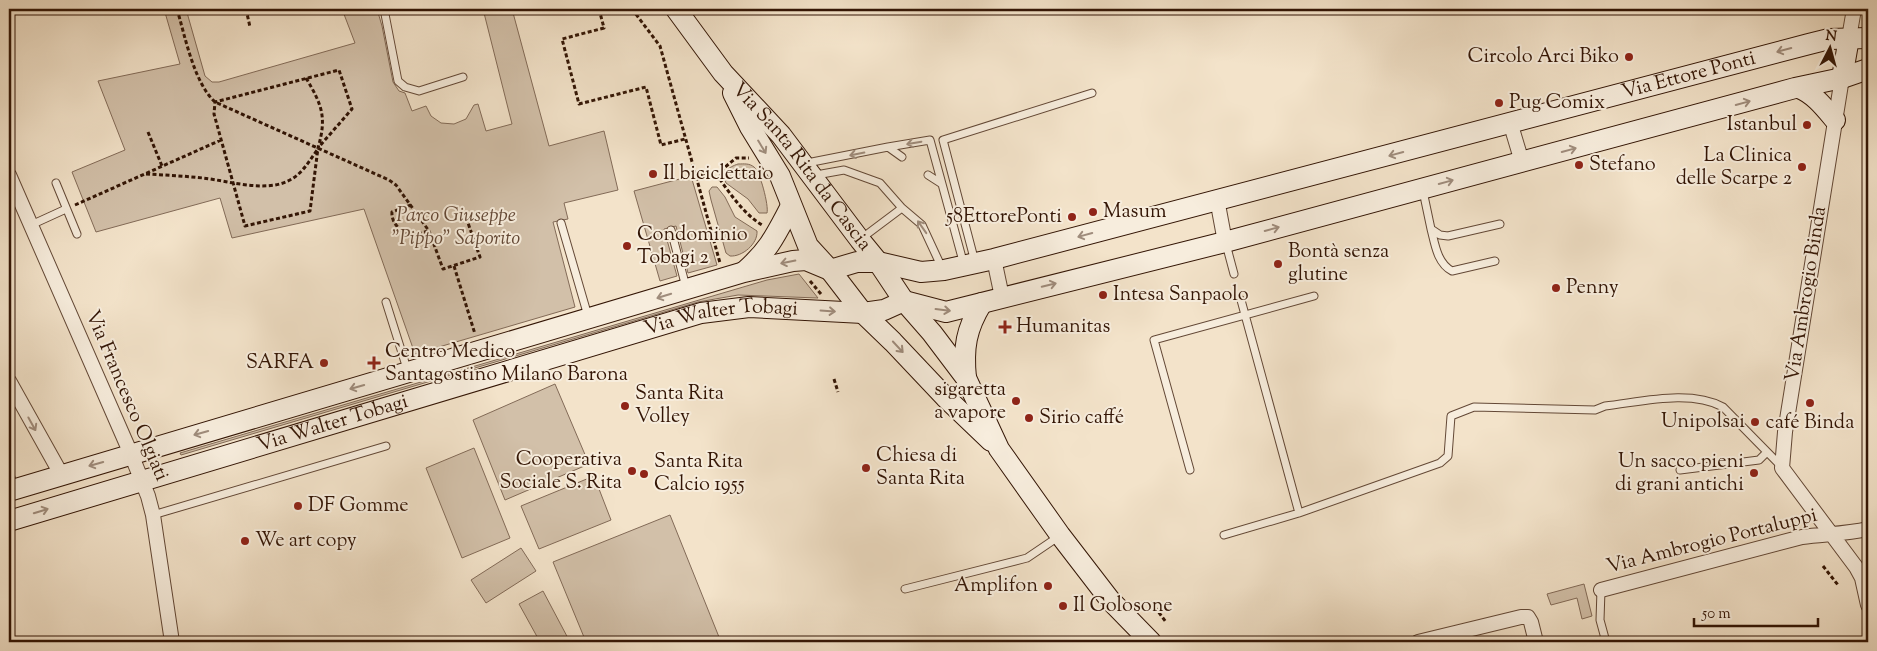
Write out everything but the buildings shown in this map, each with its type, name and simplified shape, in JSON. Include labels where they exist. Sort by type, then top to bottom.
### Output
[{"type":"street","name":"Via Santa Rita da Cascia","points":[[676,9],[724,73],[781,135],[878,262],[904,301]]},
{"type":"street","name":"Via Ambrogio Binda","points":[[1782,468],[1785,432],[1842,78],[1859,38],[1854,9]]},
{"type":"street","name":"Via Ettore Ponti","points":[[830,270],[857,262],[878,262],[920,272],[944,270],[1361,163],[1809,44],[1829,39],[1859,38]]},
{"type":"street","name":"Via Ettore Ponti","points":[[904,301],[946,312],[982,304],[1002,297],[1225,242],[1842,78],[1868,69]]},
{"type":"street","name":"Via Santa Rita da Cascia","points":[[724,73],[750,127],[780,176],[808,246],[830,270],[863,313]]},
{"type":"street","points":[[1799,88],[1815,97],[1835,120]]},
{"type":"street","points":[[1510,122],[1522,162]]},
{"type":"street","name":"Via Francesco Olgiati","points":[[9,175],[131,454],[153,515],[172,642]]},
{"type":"street","points":[[1217,199],[1225,242]]},
{"type":"street","name":"Via Walter Tobagi","points":[[744,272],[762,256],[772,242],[791,206]]},
{"type":"street","name":"Via Walter Tobagi","points":[[11,484],[61,474],[131,454],[744,272],[806,260],[830,270]]},
{"type":"street","points":[[978,262],[1002,297]]},
{"type":"street","points":[[904,301],[932,333],[966,378],[999,449]]},
{"type":"street","name":"Via Walter Tobagi","points":[[9,521],[700,314],[749,307],[863,313],[884,310],[904,301]]},
{"type":"street","points":[[966,378],[964,355],[968,332],[982,304]]},
{"type":"street","points":[[863,313],[999,449],[1060,535],[1110,600],[1151,642]]},
{"type":"street","points":[[9,381],[61,474]]},
{"type":"street","points":[[1782,468],[1856,567],[1862,578],[1868,605]]},
{"type":"street","name":"Via Ambrogio Portaluppi","points":[[1601,590],[1802,537],[1868,529]]},
{"type":"street","points":[[1110,600],[1132,642]]},
{"type":"street","points":[[1418,642],[1513,618],[1528,617],[1536,642]]},
{"type":"lane","points":[[384,9],[398,81],[405,86],[419,90],[463,77]]},
{"type":"lane","points":[[978,262],[943,140],[1092,92]]},
{"type":"lane","points":[[808,170],[888,147],[930,140],[942,184],[978,262]]},
{"type":"lane","points":[[888,147],[902,157]]},
{"type":"lane","points":[[808,170],[844,170],[880,183],[902,208],[922,225],[944,270]]},
{"type":"lane","points":[[928,175],[942,184]]},
{"type":"lane","points":[[56,183],[77,234]]},
{"type":"lane","points":[[1423,188],[1437,253],[1444,267],[1452,271],[1495,261]]},
{"type":"lane","points":[[860,240],[902,208]]},
{"type":"lane","points":[[31,225],[66,209]]},
{"type":"lane","points":[[561,223],[588,319]]},
{"type":"lane","points":[[1431,229],[1440,235],[1448,236],[1500,224]]},
{"type":"lane","points":[[671,230],[687,289]]},
{"type":"lane","points":[[1225,242],[1234,274]]},
{"type":"lane","points":[[1190,470],[1154,340],[1314,296]]},
{"type":"lane","points":[[1241,300],[1299,513]]},
{"type":"lane","points":[[386,302],[408,372]]},
{"type":"lane","points":[[1224,535],[1299,513],[1440,463],[1448,456],[1451,416],[1474,407],[1595,410],[1605,406],[1689,397],[1713,402],[1723,407],[1782,468]]},
{"type":"lane","points":[[153,515],[386,446]]},
{"type":"lane","points":[[1680,470],[1759,460],[1767,452]]},
{"type":"lane","points":[[905,589],[1027,558],[1060,535]]},
{"type":"lane","points":[[1601,590],[1600,620],[1606,642]]},
{"type":"path","points":[[177,9],[199,78],[207,95],[215,102],[389,180],[396,185],[429,231],[443,269],[480,257],[468,223]]},
{"type":"path","points":[[246,9],[250,27]]},
{"type":"path","points":[[599,9],[604,28],[562,39],[579,104],[646,87],[661,145],[685,139]]},
{"type":"path","points":[[632,9],[660,46],[721,265]]},
{"type":"path","points":[[146,174],[232,182],[254,186],[272,186],[289,181],[302,171],[318,148],[352,109],[339,70],[215,102]]},
{"type":"path","points":[[215,102],[214,114],[245,226],[310,211],[324,117],[321,105],[306,78]]},
{"type":"path","points":[[148,132],[162,166]]},
{"type":"path","points":[[66,209],[221,140]]},
{"type":"path","points":[[719,178],[724,168],[736,158],[753,158]]},
{"type":"path","points":[[701,175],[719,178],[751,218],[767,228]]},
{"type":"path","points":[[411,205],[392,212],[391,219],[395,225],[411,234],[429,231]]},
{"type":"path","points":[[454,266],[477,339]]},
{"type":"path","points":[[808,278],[825,299]]},
{"type":"path","points":[[834,379],[838,392]]},
{"type":"path","points":[[1823,566],[1838,585]]},
{"type":"path","points":[[1151,602],[1166,622]]},
{"type":"green space","name":"Parco Giuseppe \"Pippo\" Saporito","points":[[164,9],[186,9],[205,76],[212,82],[219,82],[355,43],[342,9],[377,9],[393,82],[399,91],[405,93],[412,111],[426,106],[431,116],[441,123],[454,124],[466,119],[474,105],[478,104],[486,131],[512,124],[483,9],[512,9],[549,146],[604,131],[618,190],[564,203],[568,219],[553,222],[575,307],[415,354],[364,209],[232,238],[220,198],[96,232],[72,172],[125,150],[98,81],[180,64]]},
{"type":"green space","points":[[738,164],[754,167],[759,175],[767,203],[767,213],[759,213],[748,199],[726,183],[725,173]]},
{"type":"green space","points":[[691,176],[717,265],[688,273],[676,226],[664,229],[677,276],[660,281],[634,191]]},
{"type":"green space","points":[[712,187],[717,187],[725,197],[735,217],[757,231],[757,236],[752,245],[744,252],[735,256],[730,256],[726,253],[709,191]]},
{"type":"green space","points":[[799,274],[818,298],[738,295],[698,302],[181,455],[180,453],[767,280]]},
{"type":"green space","points":[[555,384],[589,464],[505,500],[473,420]]},
{"type":"green space","points":[[474,448],[510,538],[462,558],[426,468]]},
{"type":"green space","points":[[594,476],[611,520],[539,549],[521,506]]},
{"type":"green space","points":[[670,515],[721,642],[586,642],[553,562]]},
{"type":"green space","points":[[521,548],[536,571],[486,603],[471,580]]},
{"type":"green space","points":[[1584,584],[1592,616],[1582,619],[1577,598],[1551,605],[1547,594]]},
{"type":"green space","points":[[543,591],[570,642],[540,642],[519,604]]},
{"type":"place","name":"Circolo Arci Biko","points":[[1629,57]]},
{"type":"place","name":"Pug Comix","points":[[1499,103]]},
{"type":"place","name":"Istanbul","points":[[1807,125]]},
{"type":"place","name":"Stefano","points":[[1579,165]]},
{"type":"place","name":"La Clinica delle Scarpe 2","points":[[1802,167]]},
{"type":"place","name":"Il biciclettaio","points":[[653,174]]},
{"type":"place","name":"Masum","points":[[1093,212]]},
{"type":"place","name":"58EttorePonti","points":[[1072,217]]},
{"type":"place","name":"Condominio Tobagi 2","points":[[627,246]]},
{"type":"place","name":"Bontà senza glutine","points":[[1278,264]]},
{"type":"place","name":"Penny","points":[[1556,288]]},
{"type":"place","name":"Intesa Sanpaolo","points":[[1103,295]]},
{"type":"place","name":"Humanitas","points":[[1005,327]]},
{"type":"place","name":"SARFA","points":[[324,363]]},
{"type":"place","name":"Centro Medico Santagostino Milano Barona","points":[[374,363]]},
{"type":"place","name":"sigaretta a vapore","points":[[1016,401]]},
{"type":"place","name":"café Binda","points":[[1810,403]]},
{"type":"place","name":"Santa Rita Volley","points":[[625,406]]},
{"type":"place","name":"Sirio caffé","points":[[1029,418]]},
{"type":"place","name":"Unipolsai","points":[[1755,422]]},
{"type":"place","name":"Chiesa di Santa Rita","points":[[866,468]]},
{"type":"place","name":"Cooperativa Sociale S. Rita","points":[[632,471]]},
{"type":"place","name":"Un sacco pieni di grani antichi","points":[[1754,473]]},
{"type":"place","name":"Santa Rita Calcio 1955","points":[[644,474]]},
{"type":"place","name":"DF Gomme","points":[[298,506]]},
{"type":"place","name":"We art copy","points":[[245,541]]},
{"type":"place","name":"Amplifon","points":[[1048,586]]},
{"type":"place","name":"Il Golosone","points":[[1063,606]]}]
